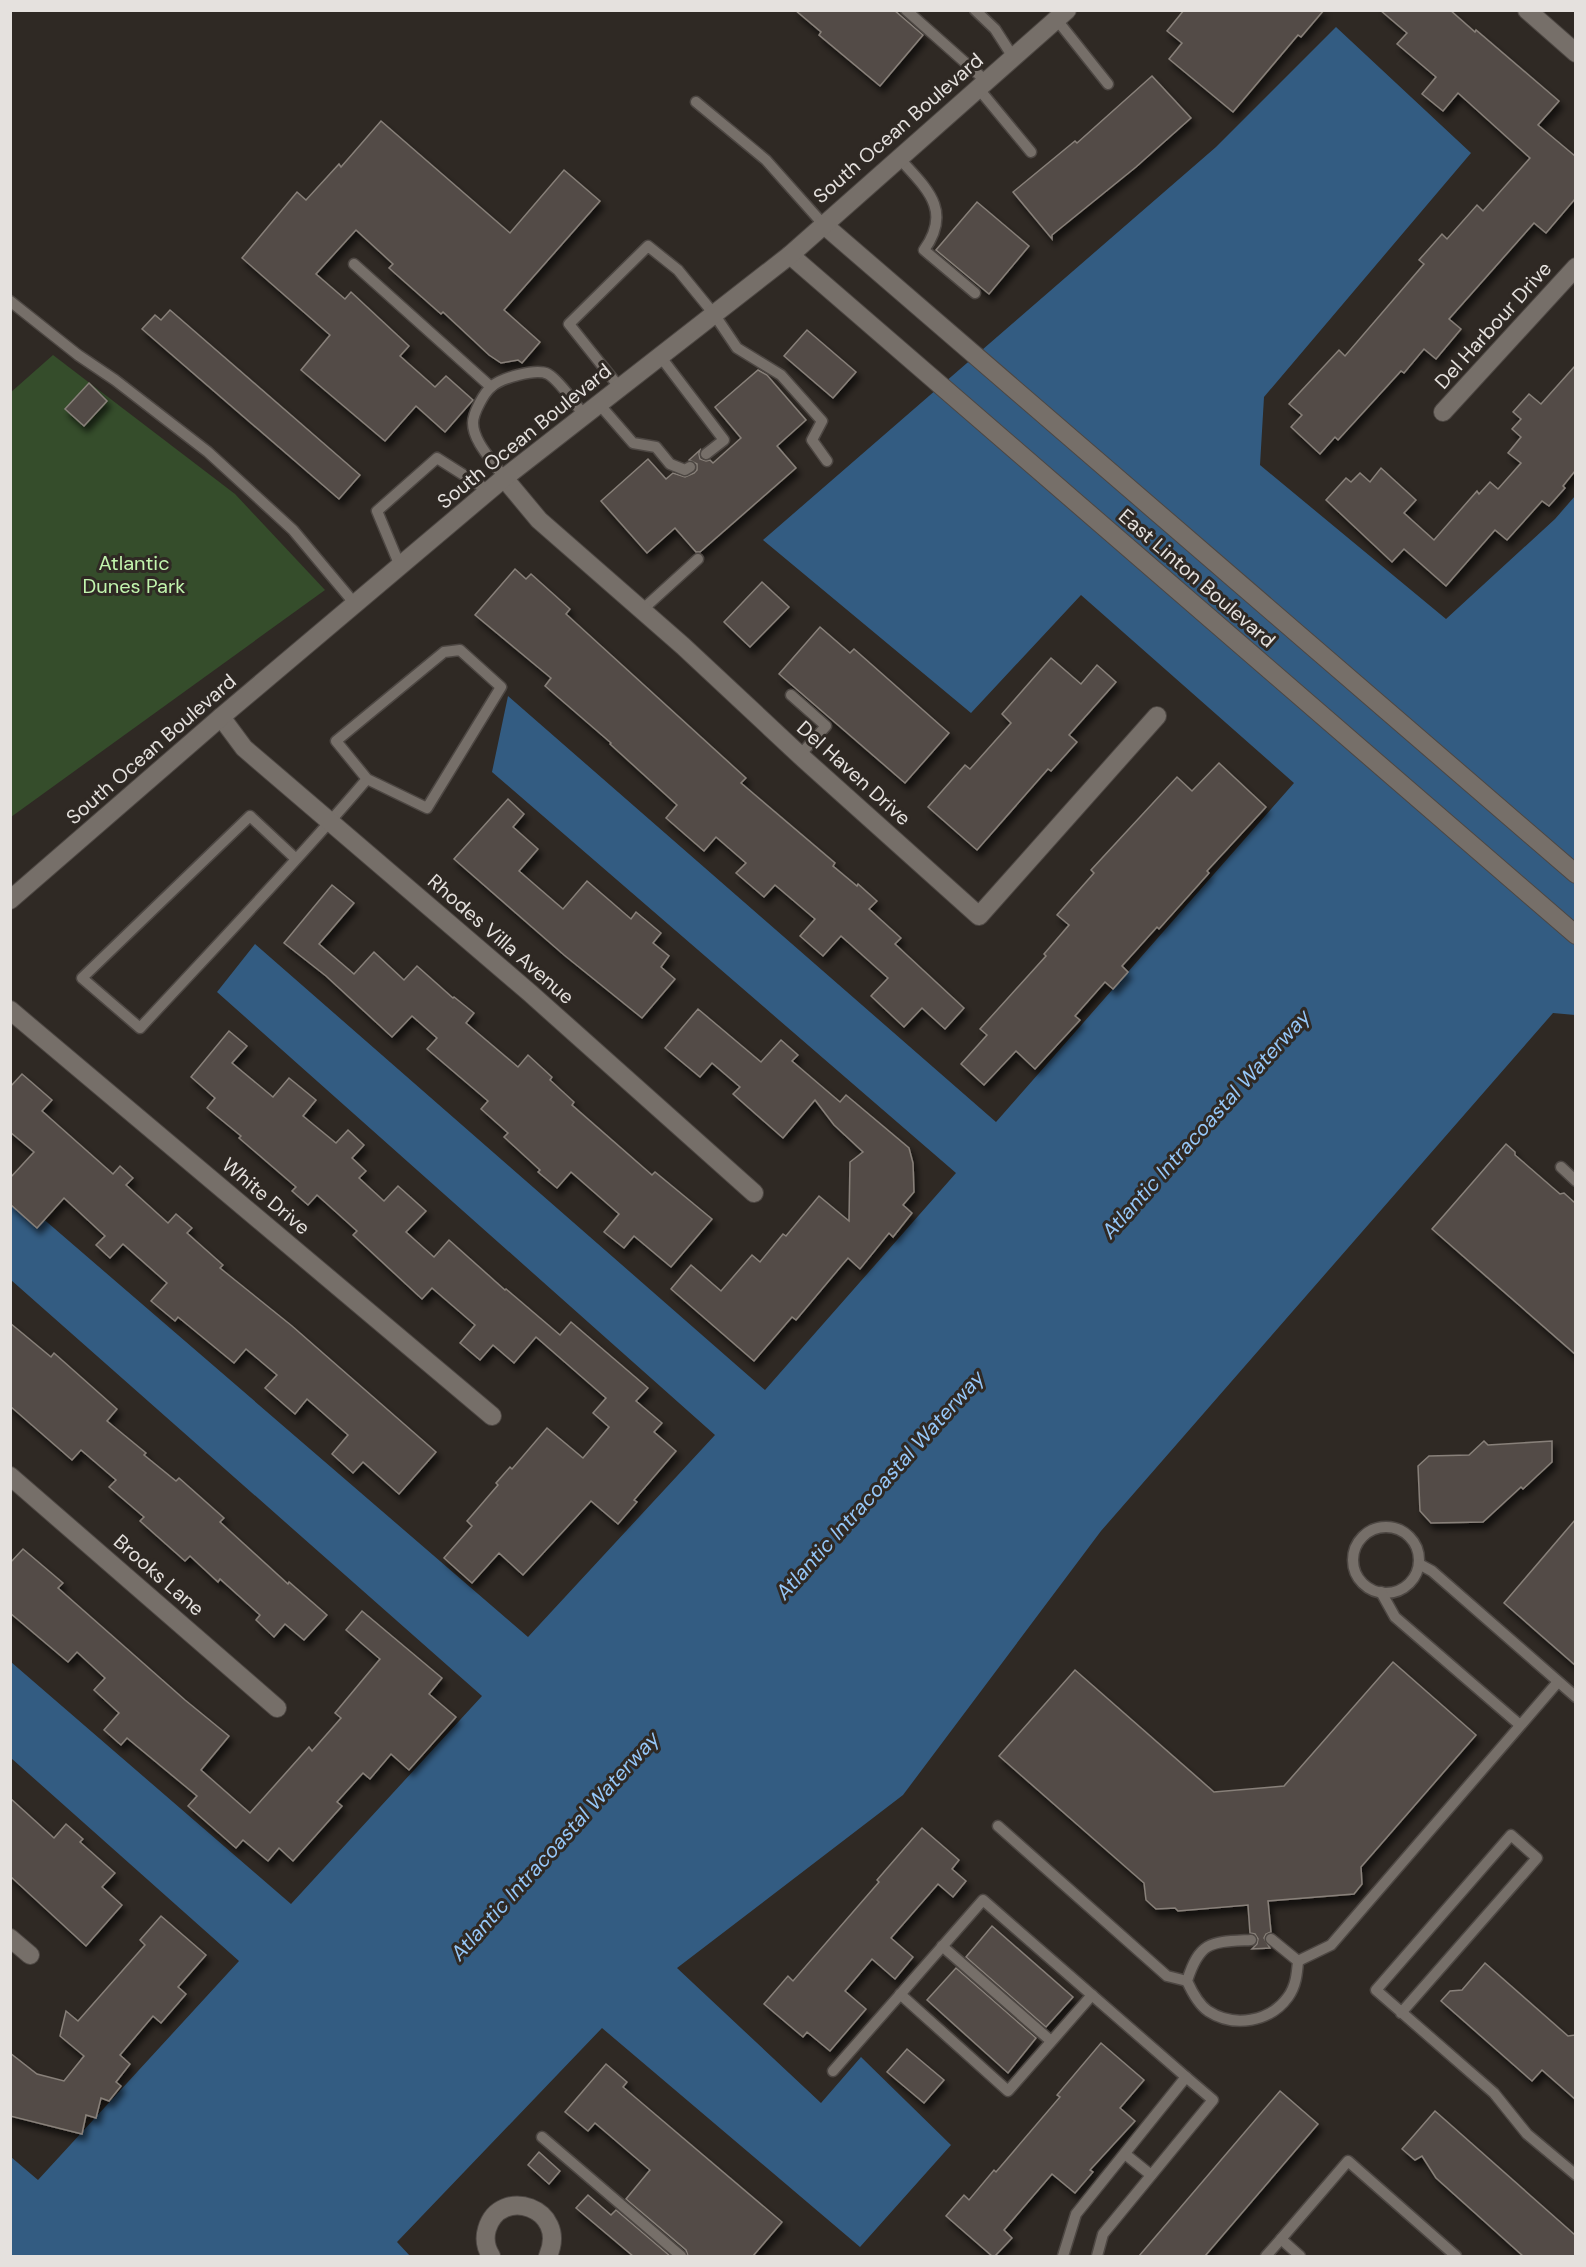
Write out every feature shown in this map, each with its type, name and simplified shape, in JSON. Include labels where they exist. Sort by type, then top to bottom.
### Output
[{"type":"main road","points":[[1527,10],[1575,53]]},
{"type":"main road","name":"South Ocean Boulevard","points":[[10,900],[221,717],[504,478],[790,255],[1062,15]]},
{"type":"main road","name":"East Linton Boulevard","points":[[823,224],[1575,874]]},
{"type":"main road","name":"East Linton Boulevard","points":[[790,255],[1575,935]]},
{"type":"main road","name":"Del Harbour Drive","points":[[1443,412],[1575,267]]},
{"type":"main road","name":"Del Haven Drive","points":[[504,478],[539,520],[642,610],[979,916],[1157,716]]},
{"type":"main road","name":"Rhodes Villa Avenue","points":[[221,717],[244,748],[530,993],[754,1194]]},
{"type":"main road","name":"White Drive","points":[[10,1010],[492,1416]]},
{"type":"main road","name":"Brooks Lane","points":[[10,1476],[277,1708]]},
{"type":"main road","points":[[10,1938],[30,1955]]},
{"type":"main road","points":[[491,2256],[486,2243],[489,2222],[505,2208],[515,2205],[536,2209],[544,2216],[553,2235],[549,2256]]},
{"type":"lane","points":[[906,10],[982,84],[1031,152]]},
{"type":"lane","points":[[975,10],[995,29],[1013,57]]},
{"type":"lane","points":[[1062,15],[1108,84]]},
{"type":"lane","points":[[696,102],[766,160],[823,224]]},
{"type":"lane","points":[[898,158],[926,188],[932,197],[936,211],[936,225],[932,238],[924,250],[975,293]]},
{"type":"lane","points":[[620,388],[569,324],[648,246],[678,270],[714,314],[737,348],[780,375],[822,421],[812,440],[827,461]]},
{"type":"lane","points":[[354,264],[491,387]]},
{"type":"lane","points":[[10,301],[208,452],[293,530],[355,604]]},
{"type":"lane","points":[[660,356],[724,440],[705,454]]},
{"type":"lane","points":[[504,478],[475,435],[472,421],[491,387],[527,372],[542,371],[550,375],[584,415]]},
{"type":"lane","points":[[599,404],[633,443],[656,447],[670,464],[685,470],[690,466]]},
{"type":"lane","points":[[400,566],[377,512],[437,458],[489,491]]},
{"type":"lane","points":[[642,610],[698,559]]},
{"type":"lane","points":[[460,650],[501,687],[427,808],[367,779],[336,741],[444,652],[460,650]]},
{"type":"lane","points":[[791,695],[826,726],[800,755]]},
{"type":"lane","points":[[296,859],[250,816],[82,978],[140,1028],[296,859],[330,822],[367,779]]},
{"type":"lane","points":[[1561,1167],[1575,1181]]},
{"type":"lane","points":[[1380,1527],[1400,1530],[1409,1536],[1415,1544],[1419,1564],[1409,1583],[1392,1592],[1371,1589],[1356,1575],[1353,1565],[1356,1545],[1370,1530],[1380,1527]]},
{"type":"lane","points":[[1419,1564],[1432,1571],[1575,1697]]},
{"type":"lane","points":[[1381,1592],[1395,1617],[1520,1725]]},
{"type":"lane","points":[[1298,1961],[1331,1945],[1557,1683]]},
{"type":"lane","points":[[998,1826],[1167,1976],[1187,1981]]},
{"type":"lane","points":[[1401,2013],[1537,1858],[1511,1835],[1376,1990],[1401,2013],[1494,2092],[1527,2134],[1575,2175]]},
{"type":"lane","points":[[833,2071],[983,1900],[1213,2100],[1103,2234],[1097,2256]]},
{"type":"lane","points":[[1271,1939],[1298,1961]]},
{"type":"lane","points":[[1251,1940],[1214,1942],[1194,1959],[1187,1981],[1195,1997],[1207,2010],[1224,2019],[1242,2022],[1260,2019],[1276,2010],[1289,1996],[1296,1979],[1298,1961]]},
{"type":"lane","points":[[942,1946],[1051,2041]]},
{"type":"lane","points":[[900,1994],[1008,2091],[1092,1995]]},
{"type":"lane","points":[[1063,2256],[1076,2214],[1186,2077]]},
{"type":"lane","points":[[542,2137],[681,2256]]},
{"type":"lane","points":[[1125,2154],[1151,2175]]},
{"type":"lane","points":[[1266,2256],[1348,2161],[1456,2256]]},
{"type":"lane","points":[[1281,2239],[1300,2256]]},
{"type":"green space","name":"Atlantic Dunes Park","points":[[53,355],[235,494],[325,590],[11,817],[10,393]]},
{"type":"water","name":"Atlantic Intracoastal Waterway","points":[[1336,27],[1471,153],[1264,397],[1260,465],[1446,619],[1555,519],[1575,496],[1575,1015],[1553,1013],[1101,1531],[903,1795],[677,1968],[821,2103],[861,2057],[951,2145],[860,2247],[602,2028],[397,2242],[410,2256],[11,2256],[11,2157],[38,2180],[239,1961],[11,1758],[11,1662],[291,1904],[482,1696],[11,1280],[11,1191],[528,1637],[715,1435],[217,992],[255,944],[765,1390],[956,1173],[492,772],[508,696],[996,1122],[1294,783],[1081,595],[971,713],[763,540],[1216,147]]},
{"type":"building","points":[[795,10],[894,10],[923,35],[880,86],[819,35],[821,32]]},
{"type":"building","points":[[1184,10],[1324,10],[1301,37],[1298,35],[1233,112],[1169,59],[1182,43],[1167,31]]},
{"type":"building","points":[[1380,10],[1450,10],[1559,101],[1538,125],[1575,156],[1575,199],[1546,233],[1534,223],[1449,319],[1461,329],[1436,359],[1424,349],[1404,373],[1401,371],[1338,440],[1335,437],[1320,454],[1291,427],[1302,415],[1289,404],[1339,350],[1345,356],[1424,264],[1419,260],[1442,234],[1447,239],[1477,205],[1483,211],[1530,158],[1458,93],[1443,111],[1422,94],[1436,77],[1397,44],[1407,33]]},
{"type":"building","points":[[1152,76],[1191,118],[1136,167],[1052,235],[1052,239],[1013,192],[1075,141],[1077,143]]},
{"type":"building","points":[[381,121],[510,233],[564,170],[600,201],[504,310],[540,342],[522,363],[518,360],[501,363],[489,355],[443,312],[441,314],[389,268],[393,264],[356,230],[316,274],[345,299],[351,292],[409,346],[400,356],[435,387],[446,376],[473,400],[445,432],[416,406],[385,441],[301,370],[330,335],[242,258],[297,192],[306,200],[339,164],[341,167]]},
{"type":"building","points":[[977,202],[1029,246],[989,294],[936,250]]},
{"type":"building","points":[[170,310],[360,475],[339,499],[142,329],[155,315],[161,320]]},
{"type":"building","points":[[807,330],[856,372],[833,398],[784,356]]},
{"type":"building","points":[[1575,366],[1575,471],[1563,486],[1565,488],[1549,506],[1542,501],[1507,540],[1495,530],[1446,586],[1404,549],[1392,562],[1326,500],[1346,478],[1351,482],[1360,473],[1370,482],[1381,468],[1416,500],[1404,513],[1434,540],[1477,491],[1479,494],[1490,482],[1498,489],[1521,463],[1508,453],[1521,437],[1512,429],[1521,419],[1513,412],[1529,394],[1541,404]]},
{"type":"building","points":[[758,370],[767,375],[806,420],[777,446],[796,468],[700,552],[696,552],[675,528],[647,553],[601,501],[648,459],[666,479],[673,473],[685,477],[694,473],[697,470],[697,464],[689,460],[700,450],[700,459],[710,460],[713,463],[741,438],[715,407]]},
{"type":"building","points":[[89,383],[107,401],[84,426],[65,409]]},
{"type":"building","points":[[515,569],[526,579],[531,574],[570,609],[566,614],[746,778],[741,783],[835,863],[833,866],[877,901],[869,909],[901,938],[895,944],[964,1008],[945,1029],[922,1008],[904,1027],[871,996],[888,978],[841,936],[823,956],[800,936],[815,919],[775,885],[764,897],[736,873],[746,863],[716,837],[704,851],[666,818],[677,805],[611,743],[545,686],[551,678],[475,615]]},
{"type":"building","points":[[762,582],[789,607],[750,647],[724,622]]},
{"type":"building","points":[[820,627],[850,653],[854,649],[949,733],[905,783],[779,674]]},
{"type":"building","points":[[1051,658],[1081,684],[1097,665],[1116,682],[1069,735],[1077,742],[1051,771],[1048,769],[977,850],[928,807],[965,765],[970,769],[1011,723],[1002,714]]},
{"type":"building","points":[[1219,763],[1266,807],[1207,871],[1209,873],[1159,929],[1157,927],[1122,966],[1128,972],[1113,989],[1105,982],[1075,1016],[1080,1020],[1035,1069],[1016,1051],[984,1085],[961,1064],[987,1035],[980,1029],[1046,956],[1044,954],[1069,925],[1057,915],[1094,873],[1091,870],[1177,777],[1192,791]]},
{"type":"building","points":[[508,799],[524,814],[513,827],[538,849],[519,871],[563,909],[587,881],[631,919],[636,912],[661,933],[653,943],[669,956],[661,967],[675,979],[642,1018],[564,955],[454,859]]},
{"type":"building","points":[[332,885],[354,903],[319,944],[354,974],[374,952],[404,980],[417,966],[474,1013],[466,1023],[518,1067],[528,1055],[574,1102],[572,1105],[652,1175],[655,1172],[712,1219],[671,1267],[634,1236],[624,1248],[604,1232],[619,1214],[571,1172],[557,1188],[538,1172],[540,1170],[504,1137],[508,1133],[481,1109],[488,1101],[427,1049],[437,1038],[412,1016],[392,1037],[326,976],[284,943]]},
{"type":"building","points":[[698,1009],[761,1062],[781,1040],[798,1055],[792,1061],[840,1102],[846,1095],[909,1148],[913,1163],[914,1192],[903,1205],[912,1213],[893,1237],[889,1233],[860,1269],[848,1258],[796,1320],[792,1317],[754,1361],[671,1289],[691,1265],[721,1291],[752,1255],[760,1262],[783,1234],[786,1236],[819,1196],[849,1221],[850,1162],[863,1152],[834,1125],[815,1100],[783,1138],[733,1094],[740,1087],[712,1063],[700,1077],[665,1048]]},
{"type":"building","points":[[229,1031],[247,1046],[232,1063],[273,1097],[289,1078],[316,1100],[303,1116],[336,1143],[348,1130],[364,1145],[352,1158],[366,1171],[359,1178],[384,1201],[398,1186],[426,1211],[406,1232],[434,1257],[449,1240],[560,1335],[571,1322],[648,1388],[636,1401],[662,1423],[654,1432],[676,1451],[634,1500],[637,1502],[618,1524],[591,1501],[523,1575],[499,1553],[472,1583],[444,1558],[472,1526],[467,1521],[498,1485],[496,1483],[510,1467],[512,1469],[547,1428],[583,1458],[609,1427],[593,1413],[606,1398],[536,1337],[514,1363],[493,1345],[480,1360],[460,1343],[475,1325],[432,1288],[422,1299],[353,1235],[357,1231],[317,1195],[308,1205],[292,1191],[296,1187],[207,1108],[215,1098],[191,1077]]},
{"type":"building","points":[[22,1074],[52,1100],[42,1111],[113,1174],[120,1166],[133,1178],[126,1185],[168,1223],[176,1214],[192,1228],[187,1233],[223,1265],[220,1268],[292,1326],[436,1452],[399,1494],[363,1462],[353,1473],[332,1454],[348,1435],[307,1399],[295,1414],[265,1388],[277,1375],[246,1349],[234,1363],[178,1317],[175,1321],[151,1301],[167,1283],[123,1244],[110,1258],[96,1245],[105,1236],[64,1198],[37,1228],[10,1204],[10,1178],[34,1152],[10,1132],[10,1087]]},
{"type":"building","points":[[1506,1144],[1515,1152],[1515,1155],[1560,1194],[1564,1193],[1575,1203],[1575,1354],[1432,1229]]},
{"type":"building","points":[[10,1323],[51,1357],[54,1353],[117,1409],[107,1421],[176,1481],[179,1478],[224,1518],[220,1522],[288,1584],[289,1582],[327,1615],[304,1640],[285,1624],[274,1637],[256,1620],[260,1615],[220,1579],[218,1582],[190,1556],[185,1561],[140,1521],[144,1517],[109,1487],[116,1480],[81,1450],[72,1460],[10,1406]]},
{"type":"building","points":[[1484,1441],[1488,1445],[1552,1441],[1552,1462],[1483,1522],[1431,1523],[1420,1511],[1418,1466],[1429,1456],[1469,1455]]},
{"type":"building","points":[[1575,1520],[1575,1665],[1504,1603]]},
{"type":"building","points":[[23,1549],[63,1583],[58,1588],[229,1736],[201,1770],[250,1813],[309,1747],[312,1751],[341,1718],[335,1713],[380,1659],[346,1630],[362,1611],[442,1678],[429,1694],[456,1717],[409,1770],[391,1754],[370,1779],[363,1773],[337,1802],[342,1806],[293,1861],[279,1848],[268,1861],[243,1840],[236,1848],[188,1806],[197,1796],[127,1738],[121,1745],[104,1730],[119,1713],[94,1690],[105,1678],[77,1652],[68,1662],[10,1613],[10,1563]]},
{"type":"building","points":[[1393,1662],[1476,1735],[1361,1867],[1362,1884],[1354,1894],[1268,1901],[1271,1932],[1264,1938],[1270,1948],[1252,1949],[1258,1939],[1255,1934],[1250,1933],[1248,1905],[1178,1911],[1175,1908],[1156,1909],[1146,1900],[1144,1883],[999,1756],[1075,1670],[1214,1792],[1284,1786]]},
{"type":"building","points":[[10,1798],[54,1838],[66,1824],[83,1839],[80,1842],[115,1873],[102,1887],[122,1905],[86,1946],[10,1876]]},
{"type":"building","points":[[922,1828],[959,1860],[952,1869],[966,1881],[953,1897],[938,1884],[891,1938],[913,1957],[895,1979],[872,1959],[845,1991],[866,2009],[830,2051],[807,2032],[803,2037],[764,2004],[788,1976],[793,1981],[879,1882],[877,1880]]},
{"type":"building","points":[[161,1916],[206,1955],[178,1987],[186,1994],[161,2023],[153,2016],[120,2055],[130,2064],[116,2082],[121,2086],[109,2101],[101,2098],[96,2118],[86,2115],[82,2134],[10,2116],[10,2053],[37,2074],[64,2081],[84,2056],[60,2036],[66,2011],[78,2021],[145,1945],[140,1940]]},
{"type":"building","points":[[992,1926],[1073,1997],[1046,2027],[966,1957]]},
{"type":"building","points":[[1485,1963],[1568,2036],[1575,2035],[1575,2099],[1542,2070],[1532,2081],[1441,2001],[1450,1991],[1462,1990]]},
{"type":"building","points":[[956,1968],[1036,2038],[1008,2073],[927,2000]]},
{"type":"building","points":[[1101,2043],[1144,2080],[1120,2108],[1135,2121],[1090,2170],[1093,2172],[1075,2193],[1052,2174],[1004,2230],[1012,2238],[995,2256],[992,2256],[946,2216],[964,2195],[969,2200],[994,2170],[996,2172],[1060,2097],[1057,2095]]},
{"type":"building","points":[[907,2049],[944,2080],[924,2103],[887,2072]]},
{"type":"building","points":[[606,2064],[627,2082],[623,2087],[782,2222],[753,2256],[688,2256],[686,2250],[626,2199],[650,2170],[595,2123],[588,2131],[565,2112]]},
{"type":"building","points":[[1280,2091],[1318,2124],[1205,2256],[1139,2256]]},
{"type":"building","points":[[1435,2111],[1575,2235],[1575,2256],[1523,2256],[1436,2178],[1422,2156],[1415,2160],[1402,2149]]},
{"type":"building","points":[[539,2152],[560,2171],[549,2184],[528,2165]]},
{"type":"building","points":[[588,2195],[611,2215],[616,2210],[670,2256],[633,2256],[576,2208]]}]
